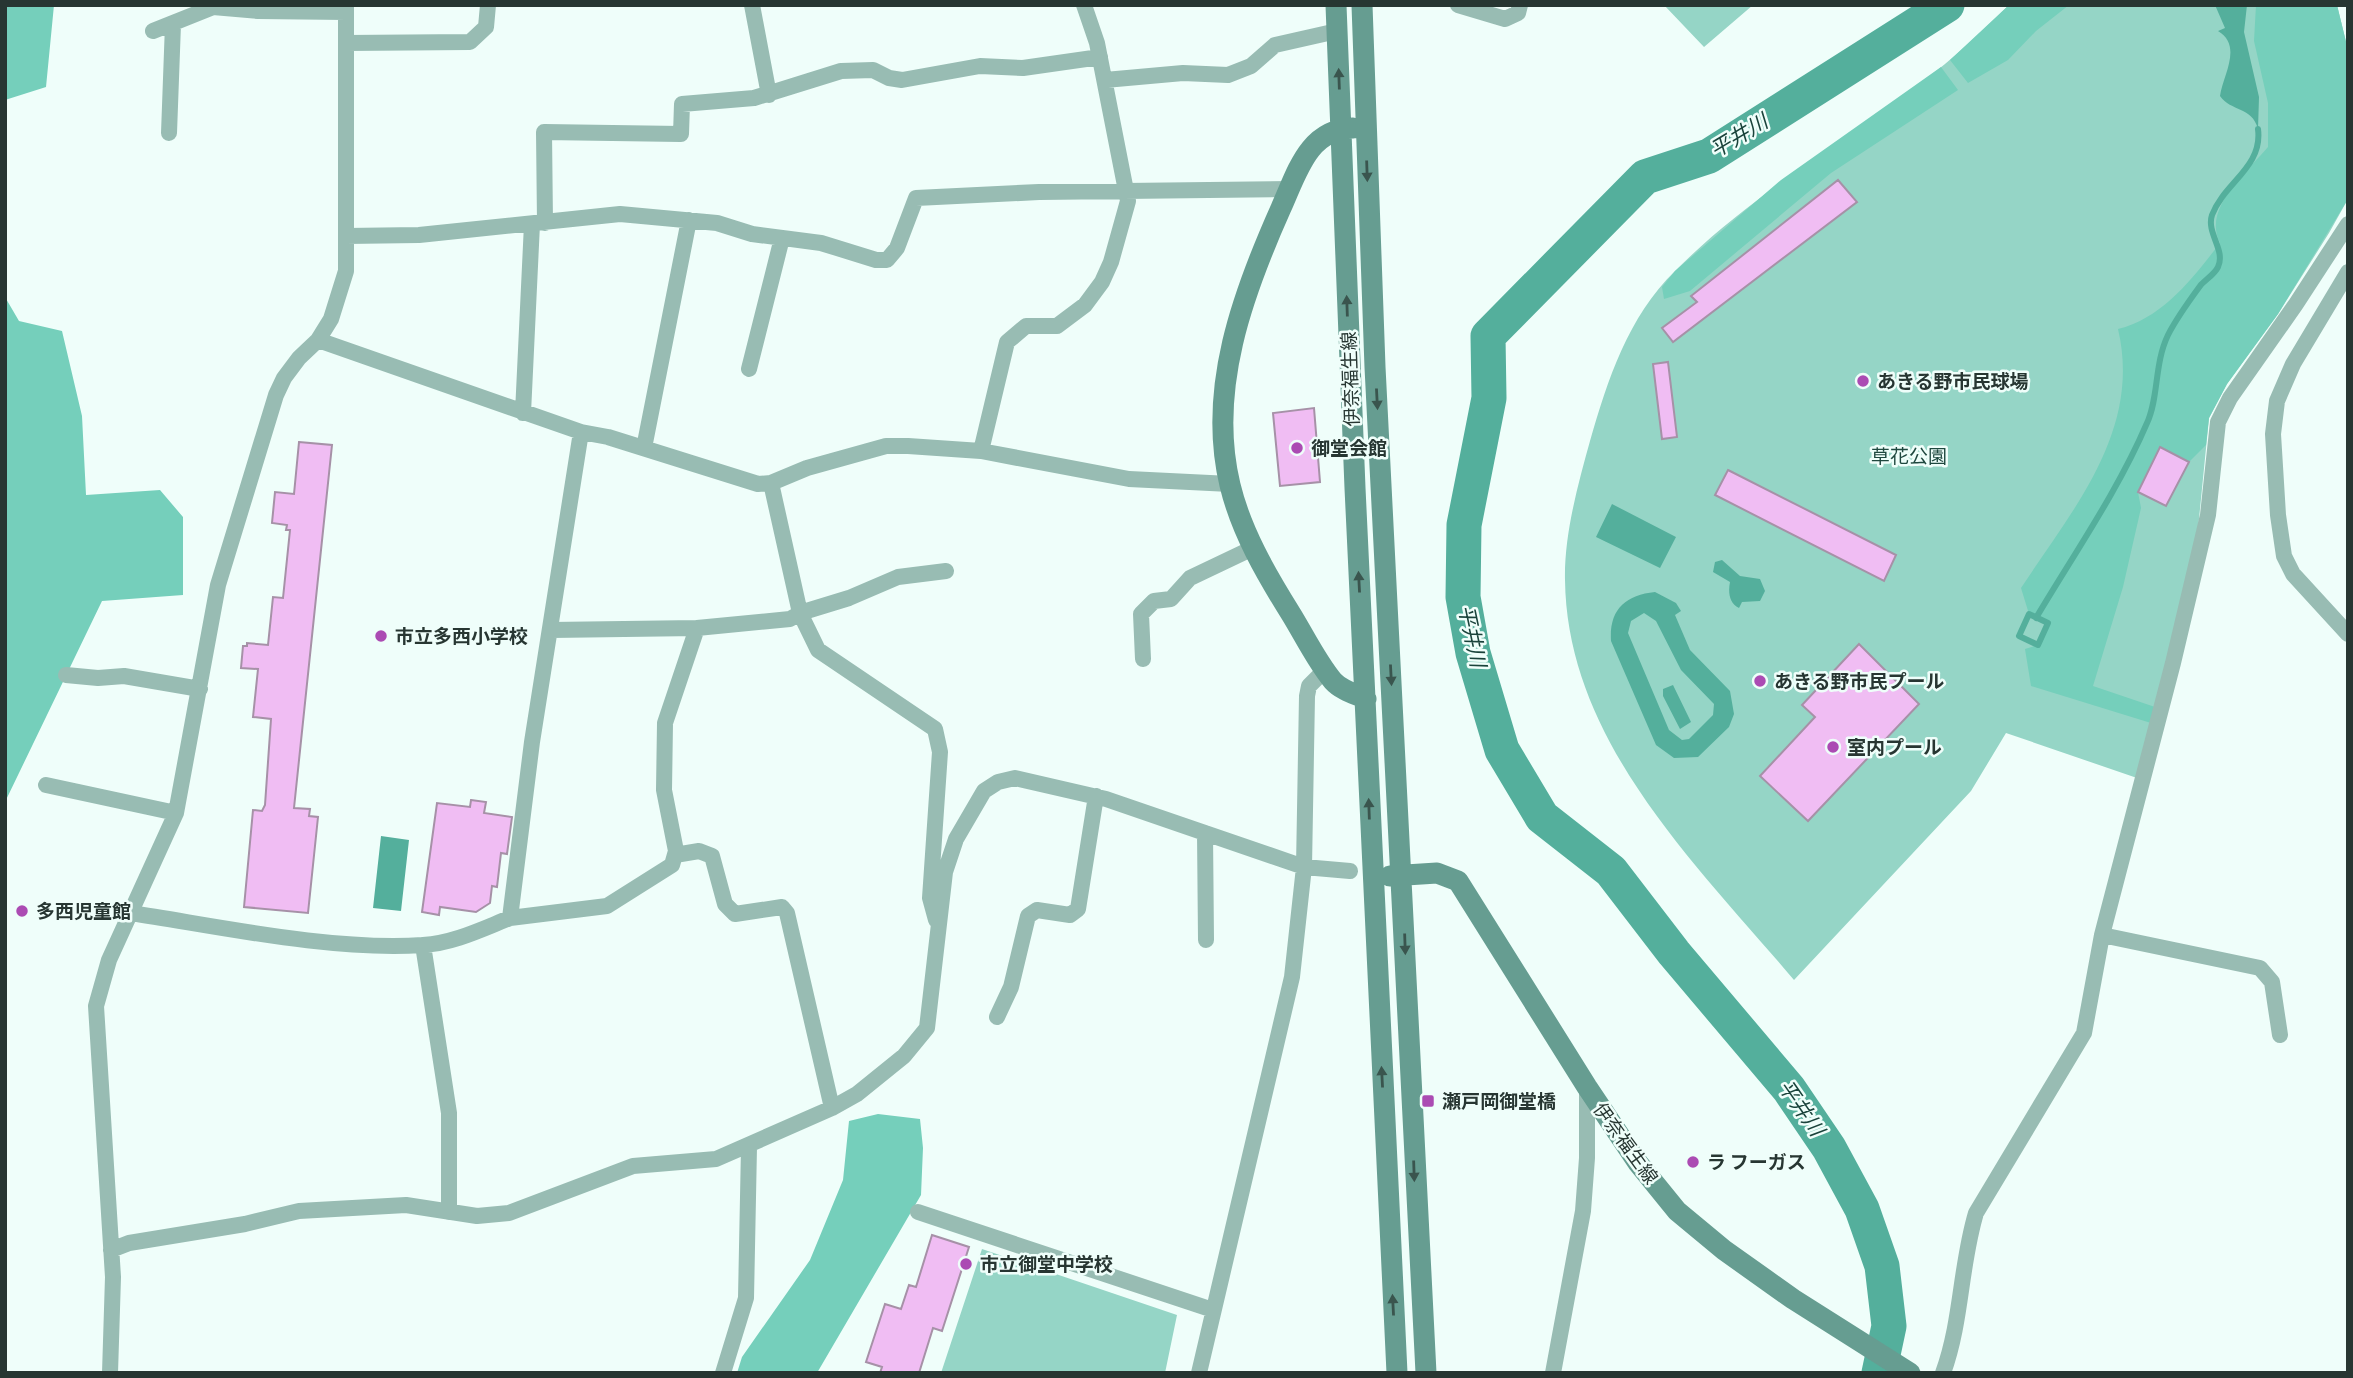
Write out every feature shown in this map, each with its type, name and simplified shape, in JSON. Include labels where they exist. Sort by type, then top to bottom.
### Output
[{"type":"main road","name":"伊奈福生線","points":[[1336,5],[1372,878],[1397,1373]]},
{"type":"main road","name":"伊奈福生線","points":[[1362,5],[1365,128],[1426,1373]]},
{"type":"main road","points":[[1365,128],[1340,128],[1325,133],[1313,143],[1244,299],[1228,366],[1224,405],[1230,484],[1253,548],[1326,669],[1340,686],[1366,699]]},
{"type":"main road","name":"伊奈福生線","points":[[1372,878],[1437,873],[1458,881],[1587,1087],[1638,1163],[1677,1211],[1724,1250],[1910,1373]]},
{"type":"street","points":[[346,43],[470,42],[486,27],[488,5]]},
{"type":"street","points":[[752,5],[769,95]]},
{"type":"street","points":[[981,451],[1007,342],[1026,326],[1057,326],[1085,305],[1102,282],[1120,237],[1128,190],[1100,57],[1084,5]]},
{"type":"street","points":[[1458,5],[1505,19],[1518,13],[1520,5]]},
{"type":"street","points":[[110,1373],[114,1277],[96,1006],[109,961],[176,813],[218,585],[276,396],[284,378],[299,358],[318,340],[340,299],[346,271],[346,9],[258,12],[213,7],[153,31]]},
{"type":"street","points":[[169,133],[173,24]]},
{"type":"street","points":[[1105,80],[1183,72],[1228,75],[1251,66],[1275,45],[1337,31]]},
{"type":"street","points":[[523,413],[544,132],[681,134],[682,104],[769,95],[841,71],[873,70],[902,80],[980,66],[1023,68],[1100,57]]},
{"type":"street","points":[[346,236],[419,235],[620,214],[689,220],[782,239],[821,243],[876,260],[887,260],[897,248],[916,198],[1128,190],[1291,188]]},
{"type":"street","points":[[644,448],[689,220]]},
{"type":"street","points":[[1943,1373],[1954,1336],[1968,1241],[1976,1213],[2084,1033],[2102,935],[2173,663],[2207,515],[2218,422],[2230,398],[2297,304],[2348,224]]},
{"type":"street","points":[[749,369],[782,239]]},
{"type":"street","points":[[2348,272],[2293,365],[2277,401],[2273,434],[2278,515],[2284,555],[2293,574],[2348,634]]},
{"type":"street","points":[[318,340],[581,432],[644,448],[758,484],[771,483],[807,468],[886,446],[981,451],[1129,479],[1230,484]]},
{"type":"street","points":[[510,918],[581,432]]},
{"type":"street","points":[[771,483],[800,613],[818,650],[935,729],[940,752],[930,898],[939,929]]},
{"type":"street","points":[[1143,659],[1141,614],[1154,601],[1171,599],[1190,578],[1253,548]]},
{"type":"street","points":[[551,630],[697,628],[790,619],[898,577],[946,571]]},
{"type":"street","points":[[131,912],[287,937],[423,945],[452,940],[510,918],[607,906],[672,864],[675,855],[664,790],[665,723],[697,628]]},
{"type":"street","points":[[1199,1373],[1293,977],[1304,867],[1307,696],[1309,687],[1326,669]]},
{"type":"street","points":[[66,675],[98,678],[124,676],[200,689]]},
{"type":"street","points":[[111,1250],[129,1242],[245,1224],[299,1211],[406,1205],[477,1216],[509,1213],[633,1166],[716,1159],[749,1147],[832,1108],[857,1094],[904,1056],[927,1028],[945,872],[956,839],[985,791],[998,782],[1015,778],[1096,796],[1304,867],[1350,871]]},
{"type":"street","points":[[46,785],[176,813]]},
{"type":"street","points":[[997,1017],[1011,987],[1028,916],[1037,910],[1070,915],[1078,909],[1096,796]]},
{"type":"street","points":[[1205,833],[1206,940]]},
{"type":"street","points":[[675,855],[699,851],[712,856],[725,904],[735,914],[771,906],[782,907],[787,913],[832,1108]]},
{"type":"street","points":[[2102,935],[2260,968],[2272,982],[2280,1035]]},
{"type":"street","points":[[423,945],[449,1113],[449,1212]]},
{"type":"street","points":[[1553,1373],[1583,1211],[1587,1158],[1587,1087]]},
{"type":"street","points":[[723,1373],[746,1298],[749,1147]]},
{"type":"street","points":[[918,1212],[1213,1310]]},
{"type":"green space","points":[[1664,5],[1753,5],[1704,47]]},
{"type":"green space","name":"草花公園","points":[[2009,5],[2337,5],[2348,50],[2348,199],[2278,314],[2227,384],[2209,418],[2198,529],[2182,605],[2137,778],[2006,733],[1971,791],[1794,980],[1679,846],[1644,798],[1613,747],[1588,695],[1571,639],[1565,580],[1573,510],[1590,441],[1612,372],[1632,329],[1659,289],[1675,271],[1739,214],[1945,64]]},
{"type":"green space","points":[[982,1249],[1177,1315],[1165,1373],[941,1373]]},
{"type":"shaded area","points":[[5,5],[54,5],[46,87],[5,100]]},
{"type":"shaded area","points":[[2009,5],[2069,5],[2036,31],[2008,60],[1968,83],[1950,60]]},
{"type":"shaded area","points":[[2215,5],[2247,5],[2244,32],[2259,97],[2258,129],[2251,116],[2230,105],[2220,96],[2230,53],[2225,37],[2218,31],[2225,28]]},
{"type":"shaded area","points":[[2256,5],[2337,5],[2348,50],[2348,199],[2278,314],[2227,384],[2209,418],[2206,445],[2189,462],[2160,448],[2138,492],[2141,508],[2123,587],[2093,686],[2155,707],[2151,723],[2031,686],[2025,649],[2038,645],[2048,624],[2029,614],[2021,588],[2081,498],[2112,435],[2120,401],[2123,366],[2118,329],[2134,324],[2163,306],[2199,270],[2220,243],[2216,230],[2217,217],[2229,191],[2268,147],[2268,103],[2254,41]]},
{"type":"shaded area","points":[[1941,67],[1958,90],[1831,173],[1690,291],[1664,299],[1662,287],[1675,271],[1781,180]]},
{"type":"shaded area","points":[[5,297],[19,321],[62,331],[82,416],[86,495],[160,490],[183,517],[183,595],[102,601],[5,802]]},
{"type":"shaded area","points":[[1612,504],[1676,537],[1660,568],[1596,537]]},
{"type":"shaded area","points":[[1722,560],[1740,576],[1760,579],[1765,591],[1760,601],[1742,602],[1739,608],[1733,603],[1729,593],[1730,582],[1713,572],[1715,562]]},
{"type":"shaded area","points":[[1655,592],[1676,603],[1681,611],[1675,615],[1690,650],[1730,691],[1734,714],[1729,727],[1698,757],[1674,758],[1656,745],[1611,641],[1616,613],[1627,601]],"holes":[[[1644,613],[1656,621],[1681,670],[1714,704],[1713,715],[1689,739],[1682,740],[1669,730],[1628,633],[1631,621]]]},
{"type":"shaded area","points":[[1673,685],[1691,722],[1680,729],[1663,696],[1663,689]]},
{"type":"shaded area","points":[[381,836],[409,840],[401,911],[373,908]]},
{"type":"shaded area","points":[[878,1114],[920,1119],[923,1148],[921,1195],[817,1373],[737,1373],[742,1357],[810,1260],[843,1180],[849,1121]]},
{"type":"building","points":[[1838,180],[1857,202],[1673,342],[1662,328],[1697,302],[1691,296]]},
{"type":"building","points":[[1668,362],[1677,437],[1662,439],[1653,364]]},
{"type":"building","name":"御堂会館","points":[[1314,408],[1320,482],[1280,486],[1273,413]]},
{"type":"building","points":[[299,442],[332,445],[294,808],[310,809],[309,816],[318,817],[308,913],[244,907],[253,810],[262,811],[265,805],[271,719],[253,717],[258,669],[241,668],[243,646],[247,646],[247,643],[268,645],[273,597],[283,598],[290,530],[286,530],[287,525],[272,523],[275,492],[294,494]]},
{"type":"building","points":[[2160,447],[2189,462],[2166,506],[2138,492]]},
{"type":"building","points":[[1728,470],[1896,555],[1884,581],[1715,495]]},
{"type":"building","name":"室内プール","points":[[1859,644],[1919,704],[1808,821],[1760,776],[1815,717],[1802,705]]},
{"type":"building","points":[[471,800],[486,802],[484,813],[512,817],[507,854],[501,853],[497,887],[492,886],[490,903],[476,912],[440,907],[439,915],[422,912],[437,803],[470,807]]},
{"type":"building","points":[[932,1235],[969,1247],[942,1331],[933,1328],[919,1373],[880,1373],[882,1367],[866,1362],[885,1304],[901,1309],[909,1285],[916,1287]]},
{"type":"waterway","name":"平井川","points":[[1879,1373],[1889,1326],[1882,1266],[1862,1209],[1829,1148],[1789,1089],[1674,953],[1611,871],[1542,817],[1502,750],[1473,653],[1463,597],[1464,525],[1489,398],[1488,336],[1645,177],[1709,156],[1947,5]]},
{"type":"waterway","points":[[2036,618],[2109,498],[2147,423],[2160,357],[2168,335],[2200,286],[2218,267],[2220,254],[2212,228],[2212,215],[2255,154],[2258,129]]},
{"type":"waterway","points":[[2029,614],[2048,623],[2038,645],[2019,636],[2029,614]]},
{"type":"place","name":"あきる野市民球場","points":[[1863,381]]},
{"type":"place","name":"御堂会館","points":[[1297,448]]},
{"type":"place","name":"市立多西小学校","points":[[381,636]]},
{"type":"place","name":"あきる野市民プール","points":[[1760,681]]},
{"type":"place","name":"室内プール","points":[[1833,747]]},
{"type":"place","name":"多西児童館","points":[[22,911]]},
{"type":"place","name":"瀬戸岡御堂橋","points":[[1428,1101]]},
{"type":"place","name":"ラ フーガス","points":[[1693,1162]]},
{"type":"place","name":"市立御堂中学校","points":[[966,1264]]}]
